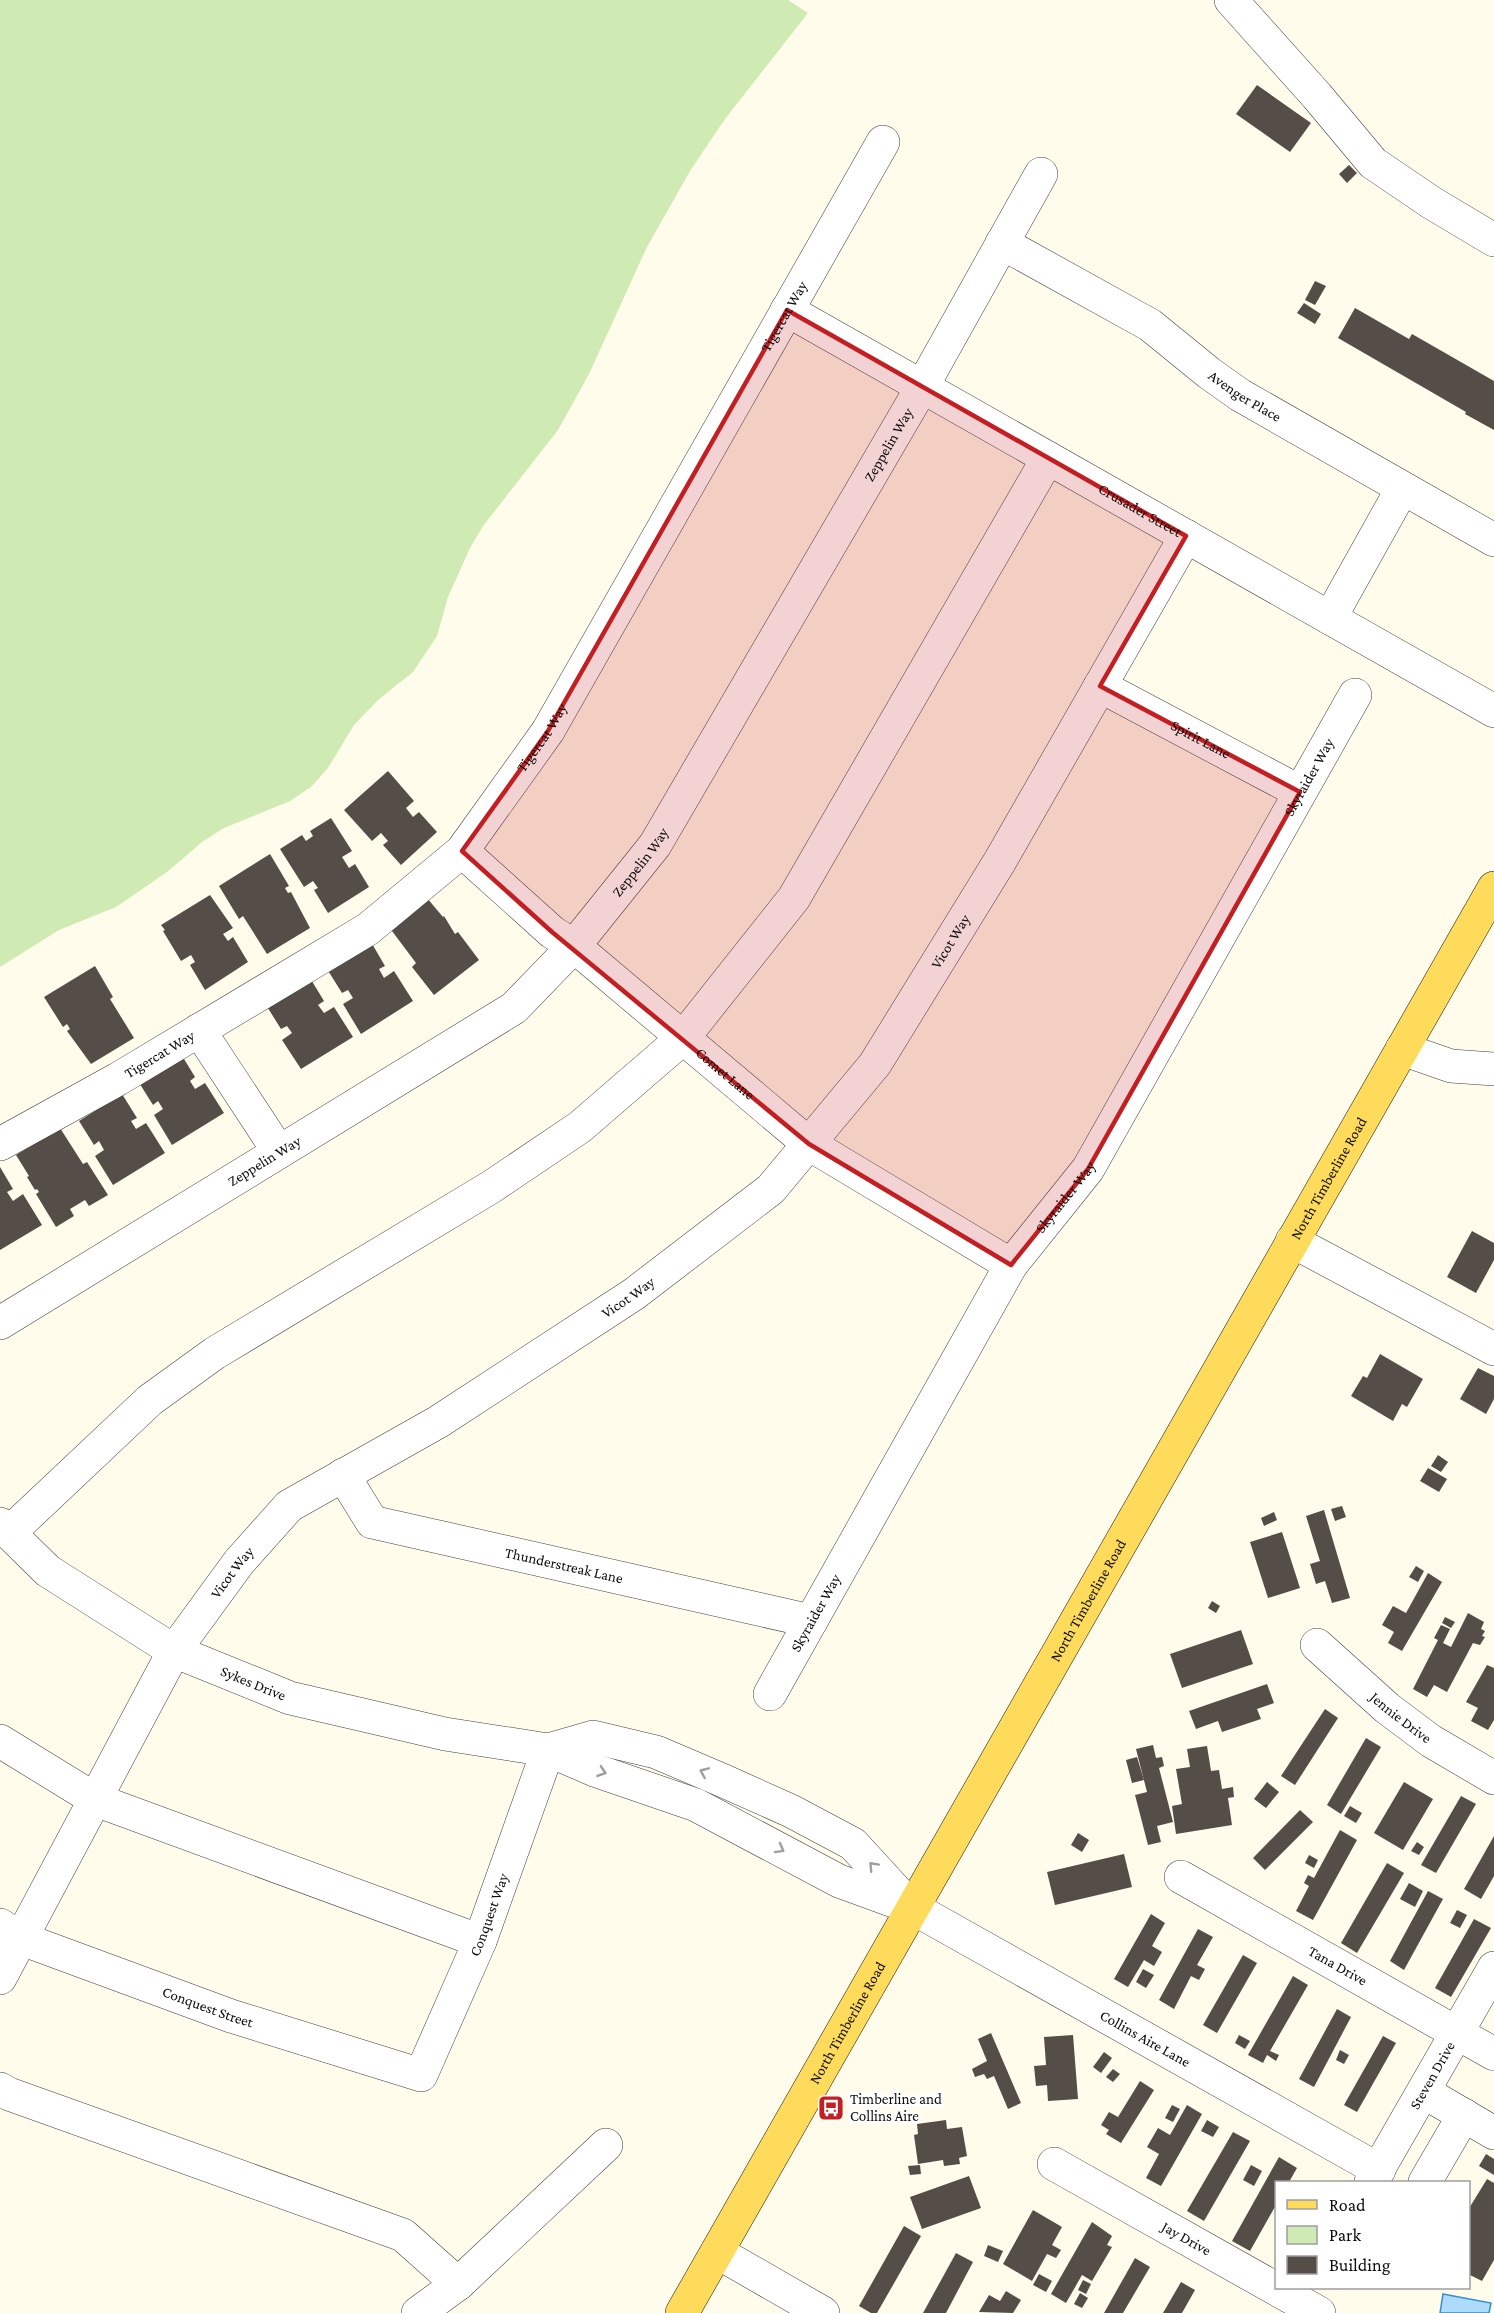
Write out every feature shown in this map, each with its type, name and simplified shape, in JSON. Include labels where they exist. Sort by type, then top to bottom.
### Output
[{"type":"main road","name":"North Timberline Road","points":[[682,2313],[1494,888]]},
{"type":"street","points":[[1231,0],[1373,163],[1432,203],[1494,240]]},
{"type":"street","name":"Tigercat Way","points":[[0,1144],[118,1079],[368,928],[462,851],[548,731],[883,142]]},
{"type":"street","name":"Zeppelin Way","points":[[0,1323],[514,1008],[574,946],[655,845],[922,387],[1041,174]]},
{"type":"street","name":"Avenger Place","points":[[1002,243],[1150,325],[1240,395],[1494,540]]},
{"type":"street","name":"Crusader Street","points":[[787,310],[1494,711]]},
{"type":"street","points":[[5,1528],[159,1394],[214,1353],[491,1187],[580,1127],[683,1038],[794,898],[1048,458]]},
{"type":"street","points":[[1330,618],[1402,489]]},
{"type":"street","name":"Vicot Way","points":[[0,1978],[11,1932],[96,1800],[174,1651],[239,1562],[289,1506],[438,1422],[634,1294],[771,1189],[875,1064],[1000,861],[1186,536]]},
{"type":"street","name":"Spirit Lane","points":[[1100,686],[1300,792]]},
{"type":"street","name":"Skyraider Way","points":[[770,1694],[1011,1265],[1088,1169],[1355,695]]},
{"type":"street","name":"Comet Lane","points":[[462,851],[552,932],[574,946],[809,1144],[1011,1265]]},
{"type":"street","points":[[199,1030],[279,1152]]},
{"type":"street","points":[[1402,1048],[1451,1066],[1494,1069]]},
{"type":"street","points":[[1292,1241],[1494,1349]]},
{"type":"street","name":"Thunderstreak Lane","points":[[344,1475],[372,1522],[811,1621]]},
{"type":"street","name":"Sykes Drive","points":[[5,1528],[48,1571],[174,1651],[290,1698],[445,1734],[548,1750]]},
{"type":"street","name":"Jennie Drive","points":[[1317,1645],[1395,1715],[1431,1741],[1494,1778]]},
{"type":"street","name":"Collins Aire Lane","points":[[548,1750],[593,1737],[656,1752],[791,1811],[853,1844],[913,1908],[1375,2176]]},
{"type":"street","points":[[0,1741],[96,1800],[480,1941]]},
{"type":"street","name":"Conquest Way","points":[[421,2075],[480,1941],[548,1750]]},
{"type":"street","name":"Tana Drive","points":[[1181,1877],[1494,2054]]},
{"type":"street","name":"Conquest Street","points":[[11,1932],[231,2016],[421,2075]]},
{"type":"street","name":"Steven Drive","points":[[1375,2176],[1494,1968]]},
{"type":"street","points":[[0,2089],[403,2235],[458,2284]]},
{"type":"street","points":[[1424,2092],[1494,2133]]},
{"type":"street","points":[[1426,2181],[1464,2115]]},
{"type":"street","points":[[418,2313],[458,2284],[606,2145]]},
{"type":"street","name":"Jay Drive","points":[[1054,2164],[1275,2286]]},
{"type":"street","points":[[717,2252],[823,2313]]},
{"type":"street","name":"Jay Drive","points":[[1281,2289],[1308,2304]]},
{"type":"highlighted area","points":[[787,310],[1186,536],[1100,686],[1300,792],[1088,1169],[1011,1265],[809,1144],[552,932],[462,851],[548,731]]},
{"type":"green space","points":[[0,0],[788,0],[808,13],[725,119],[690,171],[647,247],[589,374],[558,430],[483,526],[470,548],[448,597],[437,636],[413,672],[378,700],[354,725],[328,768],[311,787],[290,801],[224,828],[202,842],[167,872],[116,907],[59,930],[0,967]]},
{"type":"water","points":[[1443,2294],[1491,2303],[1489,2313],[1440,2313]]},
{"type":"building","points":[[1257,85],[1311,123],[1290,152],[1236,114]]},
{"type":"building","points":[[1349,165],[1357,173],[1347,183],[1339,174]]},
{"type":"building","points":[[1315,281],[1326,286],[1315,305],[1305,300]]},
{"type":"building","points":[[1304,303],[1321,314],[1315,324],[1297,313]]},
{"type":"building","points":[[1355,308],[1409,339],[1412,334],[1494,381],[1494,430],[1338,338]]},
{"type":"building","points":[[388,771],[414,801],[406,808],[413,817],[419,812],[437,832],[401,865],[383,845],[388,841],[381,833],[372,841],[344,810]]},
{"type":"building","points":[[331,818],[352,851],[342,857],[349,868],[355,864],[369,887],[328,913],[314,890],[318,888],[313,881],[304,887],[280,849],[302,835],[306,841],[313,836],[310,831]]},
{"type":"building","points":[[270,854],[289,886],[285,888],[288,893],[291,892],[310,928],[267,954],[243,916],[239,919],[219,886]]},
{"type":"building","points":[[210,895],[233,928],[223,934],[228,941],[233,937],[248,962],[205,990],[190,965],[195,962],[191,955],[181,961],[161,925]]},
{"type":"building","points":[[427,898],[444,916],[455,934],[458,932],[479,960],[434,995],[412,967],[416,963],[389,927]]},
{"type":"building","points":[[371,942],[385,966],[379,969],[384,978],[394,971],[413,1001],[361,1034],[343,1004],[353,998],[348,990],[342,993],[327,969]]},
{"type":"building","points":[[95,966],[113,997],[110,999],[134,1038],[91,1064],[67,1031],[70,1029],[67,1024],[63,1027],[44,997]]},
{"type":"building","points":[[310,978],[324,1001],[318,1005],[324,1013],[334,1007],[353,1037],[301,1069],[282,1040],[292,1033],[287,1026],[281,1029],[266,1005]]},
{"type":"building","points":[[181,1054],[195,1077],[190,1081],[195,1089],[205,1083],[224,1113],[172,1145],[154,1115],[163,1109],[158,1101],[153,1105],[138,1081]]},
{"type":"building","points":[[122,1094],[137,1118],[131,1121],[136,1129],[146,1123],[165,1153],[113,1185],[95,1156],[104,1150],[99,1141],[94,1145],[79,1121]]},
{"type":"building","points":[[60,1128],[83,1164],[87,1162],[108,1195],[89,1206],[85,1200],[70,1209],[74,1216],[56,1227],[36,1194],[39,1192],[35,1190],[16,1155]]},
{"type":"building","points":[[0,1167],[13,1189],[7,1192],[13,1201],[23,1194],[42,1225],[0,1250]]},
{"type":"building","points":[[1472,1231],[1494,1243],[1494,1260],[1476,1293],[1447,1277]]},
{"type":"building","points":[[1380,1354],[1423,1379],[1407,1407],[1402,1404],[1393,1421],[1351,1396],[1363,1376],[1367,1378]]},
{"type":"building","points":[[1478,1368],[1494,1376],[1494,1399],[1486,1414],[1460,1399]]},
{"type":"building","points":[[1438,1455],[1448,1462],[1441,1472],[1431,1466]]},
{"type":"building","points":[[1428,1468],[1447,1479],[1439,1492],[1420,1481]]},
{"type":"building","points":[[1342,1506],[1346,1517],[1335,1521],[1331,1509]]},
{"type":"building","points":[[1324,1510],[1350,1598],[1332,1603],[1325,1581],[1316,1584],[1310,1564],[1320,1561],[1306,1516]]},
{"type":"building","points":[[1274,1512],[1277,1520],[1264,1526],[1261,1518]]},
{"type":"building","points":[[1282,1532],[1300,1588],[1268,1598],[1250,1542]]},
{"type":"building","points":[[1416,1566],[1424,1571],[1418,1582],[1409,1577]]},
{"type":"building","points":[[1428,1573],[1442,1582],[1402,1651],[1388,1643],[1394,1632],[1382,1625],[1393,1606],[1406,1613]]},
{"type":"building","points":[[1212,1601],[1220,1606],[1216,1613],[1208,1608]]},
{"type":"building","points":[[1468,1613],[1484,1622],[1481,1629],[1485,1631],[1482,1636],[1485,1637],[1480,1645],[1473,1643],[1447,1692],[1434,1685],[1427,1697],[1413,1689],[1438,1640],[1434,1638],[1441,1625],[1450,1629],[1443,1643],[1451,1647]]},
{"type":"building","points":[[1445,1617],[1455,1622],[1451,1628],[1442,1623]]},
{"type":"building","points":[[1241,1630],[1253,1664],[1182,1688],[1170,1654]]},
{"type":"building","points":[[1487,1665],[1494,1668],[1494,1720],[1488,1730],[1471,1721],[1478,1708],[1466,1702]]},
{"type":"building","points":[[1267,1684],[1274,1703],[1257,1709],[1261,1719],[1222,1732],[1218,1721],[1196,1729],[1189,1711]]},
{"type":"building","points":[[1325,1709],[1338,1718],[1295,1785],[1281,1776]]},
{"type":"building","points":[[1366,1738],[1381,1747],[1341,1814],[1327,1805]]},
{"type":"building","points":[[1153,1745],[1156,1758],[1162,1757],[1164,1766],[1159,1768],[1173,1822],[1157,1826],[1161,1842],[1148,1845],[1135,1795],[1147,1792],[1136,1749]]},
{"type":"building","points":[[1207,1746],[1211,1771],[1219,1770],[1222,1789],[1233,1787],[1234,1797],[1228,1798],[1232,1825],[1176,1834],[1172,1806],[1182,1804],[1176,1769],[1190,1767],[1187,1749]]},
{"type":"building","points":[[1137,1757],[1144,1780],[1132,1783],[1126,1760]]},
{"type":"building","points":[[1267,1782],[1279,1792],[1266,1808],[1254,1799]]},
{"type":"building","points":[[1404,1782],[1433,1799],[1403,1850],[1374,1833]]},
{"type":"building","points":[[1461,1796],[1476,1804],[1436,1873],[1421,1865]]},
{"type":"building","points":[[1350,1806],[1362,1813],[1356,1823],[1344,1816]]},
{"type":"building","points":[[1300,1810],[1313,1822],[1265,1870],[1253,1858]]},
{"type":"building","points":[[1340,1830],[1357,1840],[1313,1920],[1296,1911],[1309,1886],[1304,1883],[1308,1875],[1314,1878]]},
{"type":"building","points":[[1078,1833],[1089,1840],[1082,1852],[1071,1845]]},
{"type":"building","points":[[1494,1836],[1494,1876],[1481,1899],[1464,1889]]},
{"type":"building","points":[[1417,1842],[1424,1847],[1419,1855],[1411,1851]]},
{"type":"building","points":[[1124,1854],[1132,1887],[1055,1905],[1047,1872]]},
{"type":"building","points":[[1309,1855],[1318,1860],[1314,1868],[1305,1863]]},
{"type":"building","points":[[1387,1863],[1404,1873],[1357,1953],[1341,1943]]},
{"type":"building","points":[[1409,1883],[1423,1891],[1415,1907],[1400,1899]]},
{"type":"building","points":[[1428,1891],[1443,1899],[1404,1970],[1390,1961]]},
{"type":"building","points":[[1457,1910],[1467,1915],[1460,1928],[1450,1923]]},
{"type":"building","points":[[1151,1914],[1165,1923],[1152,1946],[1162,1952],[1154,1966],[1144,1960],[1128,1987],[1114,1979]]},
{"type":"building","points":[[1474,1919],[1491,1928],[1451,1997],[1435,1988]]},
{"type":"building","points":[[1198,1929],[1213,1937],[1197,1965],[1205,1969],[1199,1980],[1191,1976],[1174,2009],[1159,2000]]},
{"type":"building","points":[[1243,1955],[1257,1963],[1217,2033],[1203,2025]]},
{"type":"building","points":[[1143,1969],[1154,1975],[1146,1988],[1136,1982]]},
{"type":"building","points":[[1293,1976],[1308,1985],[1270,2051],[1279,2055],[1276,2061],[1267,2055],[1263,2063],[1248,2055]]},
{"type":"building","points":[[1337,2009],[1351,2017],[1314,2087],[1299,2079]]},
{"type":"building","points":[[991,2033],[1021,2103],[1008,2109],[994,2076],[987,2079],[984,2074],[975,2077],[972,2069],[987,2061],[978,2039]]},
{"type":"building","points":[[1073,2035],[1078,2099],[1048,2101],[1047,2085],[1036,2086],[1034,2066],[1046,2065],[1044,2037]]},
{"type":"building","points":[[1239,2035],[1250,2041],[1245,2049],[1235,2043]]},
{"type":"building","points":[[1383,2036],[1396,2043],[1357,2112],[1344,2105]]},
{"type":"building","points":[[1340,2050],[1349,2055],[1344,2064],[1336,2060]]},
{"type":"building","points":[[1104,2052],[1112,2058],[1101,2073],[1093,2067]]},
{"type":"building","points":[[1113,2069],[1120,2074],[1113,2082],[1106,2077]]},
{"type":"building","points":[[1140,2081],[1154,2090],[1121,2143],[1106,2134],[1109,2130],[1101,2125],[1109,2112],[1118,2117]]},
{"type":"building","points":[[1172,2105],[1180,2109],[1173,2122],[1165,2118]]},
{"type":"building","points":[[1187,2105],[1202,2114],[1161,2186],[1146,2178],[1159,2154],[1147,2147],[1158,2128],[1170,2135]]},
{"type":"building","points":[[946,2120],[947,2129],[962,2127],[967,2156],[959,2158],[960,2164],[944,2166],[943,2160],[918,2164],[914,2135],[918,2134],[917,2124]]},
{"type":"building","points":[[1207,2120],[1219,2127],[1213,2137],[1201,2131]]},
{"type":"building","points":[[1233,2132],[1250,2141],[1204,2221],[1187,2211]]},
{"type":"building","points":[[1486,2154],[1494,2159],[1494,2175],[1479,2166]]},
{"type":"building","points":[[1279,2157],[1297,2168],[1290,2181],[1275,2181],[1275,2207],[1250,2251],[1232,2241]]},
{"type":"building","points":[[920,2165],[921,2174],[910,2175],[908,2166]]},
{"type":"building","points":[[1251,2165],[1262,2171],[1254,2186],[1243,2180]]},
{"type":"building","points":[[969,2176],[981,2208],[922,2229],[910,2197]]},
{"type":"building","points":[[1487,2179],[1494,2183],[1494,2260],[1482,2281],[1470,2275],[1470,2207]]},
{"type":"building","points":[[1033,2210],[1062,2227],[1052,2245],[1061,2250],[1056,2258],[1047,2254],[1032,2281],[1003,2264]]},
{"type":"building","points":[[1092,2222],[1112,2236],[1107,2245],[1112,2247],[1092,2281],[1082,2275],[1066,2303],[1051,2294]]},
{"type":"building","points":[[904,2226],[921,2236],[877,2313],[871,2313],[859,2306]]},
{"type":"building","points":[[988,2245],[1003,2251],[998,2262],[984,2256]]},
{"type":"building","points":[[956,2253],[973,2262],[946,2313],[923,2313]]},
{"type":"building","points":[[1135,2258],[1150,2267],[1123,2313],[1104,2313]]},
{"type":"building","points":[[1039,2274],[1052,2281],[1046,2292],[1033,2285]]},
{"type":"building","points":[[1083,2280],[1091,2284],[1086,2294],[1078,2290]]},
{"type":"building","points":[[1181,2282],[1195,2290],[1182,2313],[1163,2313]]},
{"type":"building","points":[[1006,2291],[1021,2300],[1013,2313],[979,2312],[989,2295],[1000,2301]]},
{"type":"building","points":[[1080,2293],[1088,2298],[1082,2308],[1074,2304]]},
{"type":"place","name":"Timberline and Collins Aire","points":[[831,2108]]}]
